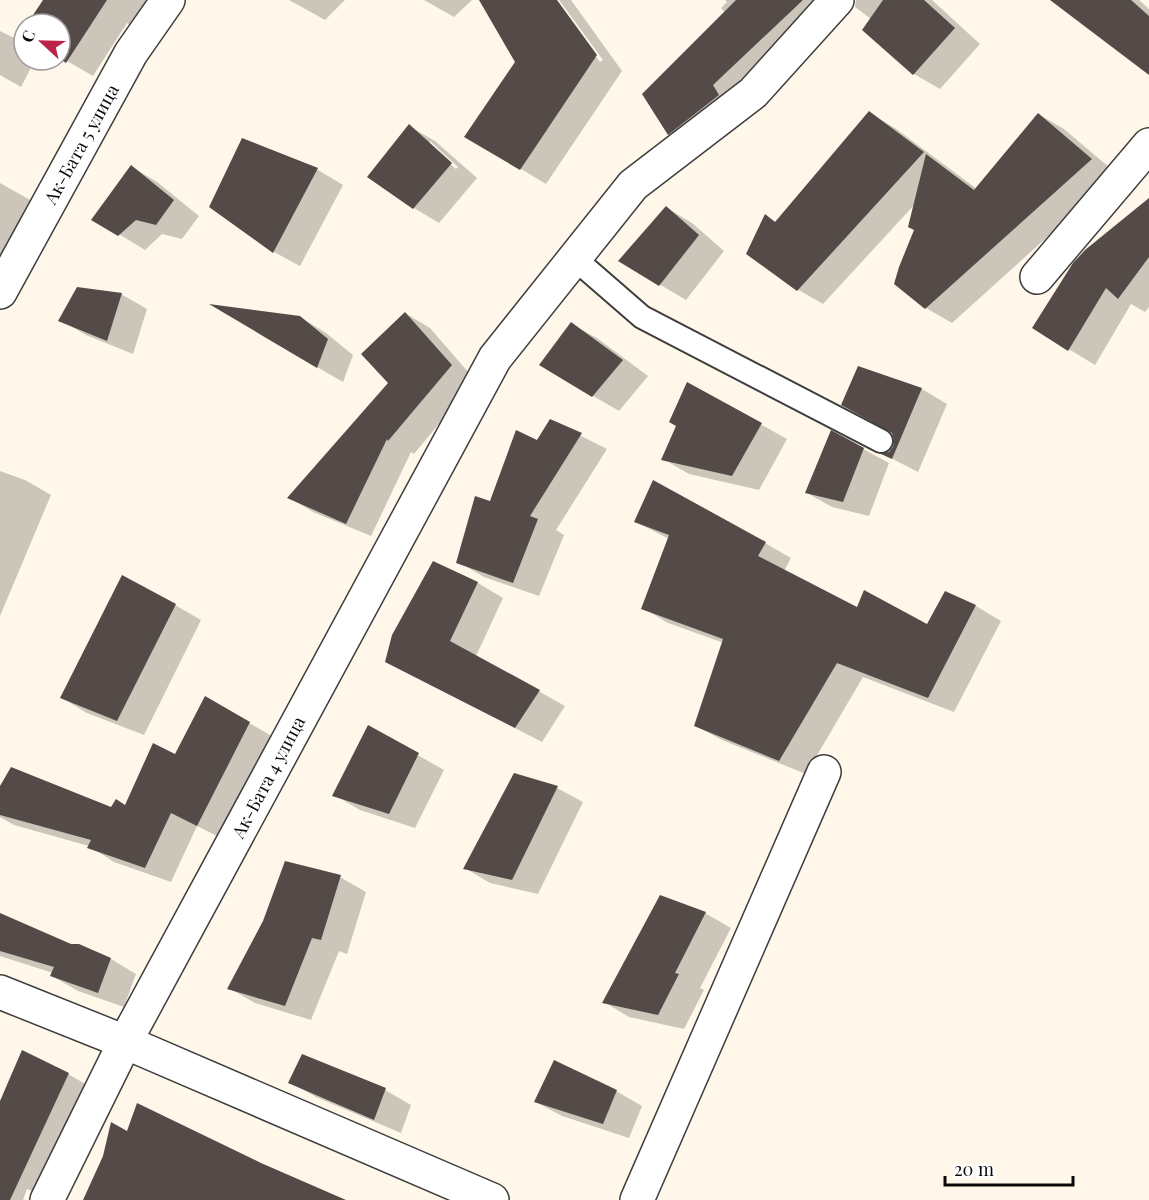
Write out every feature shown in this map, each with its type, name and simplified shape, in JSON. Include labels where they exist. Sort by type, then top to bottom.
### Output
[{"type":"street","name":"Ак-Бата 5 улица","points":[[0,292],[131,53],[168,0]]},
{"type":"street","name":"Ак-Бата 4 улица","points":[[47,1200],[125,1041],[495,358],[633,185],[753,93],[837,0]]},
{"type":"street","points":[[1037,277],[1149,145]]},
{"type":"street","points":[[637,1200],[824,772]]},
{"type":"street","points":[[0,992],[125,1041],[492,1200]]},
{"type":"lane","points":[[574,258],[642,317],[881,441]]},
{"type":"building","points":[[43,0],[107,0],[72,54],[72,12],[35,12]]},
{"type":"building","points":[[479,0],[557,0],[597,55],[520,170],[464,137],[515,62]]},
{"type":"building","points":[[736,0],[803,0],[713,85],[719,95],[668,135],[642,94]]},
{"type":"building","points":[[883,0],[924,0],[955,28],[913,75],[862,30]]},
{"type":"building","points":[[1050,0],[1131,0],[1149,16],[1149,75]]},
{"type":"building","points":[[869,111],[924,152],[797,291],[746,254],[765,214],[775,222]]},
{"type":"building","points":[[1038,113],[1092,159],[925,309],[894,284],[914,230],[908,227],[926,154],[974,190]]},
{"type":"building","points":[[409,124],[452,163],[413,209],[367,177]]},
{"type":"building","points":[[242,138],[318,168],[273,253],[209,207]]},
{"type":"building","points":[[131,165],[174,200],[156,225],[136,220],[118,236],[91,220]]},
{"type":"building","points":[[1149,198],[1149,257],[1118,299],[1106,288],[1068,351],[1032,328],[1073,263],[1085,250]]},
{"type":"building","points":[[666,206],[699,235],[659,286],[618,261]]},
{"type":"building","points":[[77,287],[122,293],[107,341],[58,321]]},
{"type":"building","points":[[209,304],[300,316],[328,339],[317,368]]},
{"type":"building","points":[[405,312],[452,365],[388,441],[387,439],[346,524],[287,498],[388,383],[361,354]]},
{"type":"building","points":[[571,322],[623,360],[592,397],[539,365]]},
{"type":"building","points":[[858,366],[922,388],[892,459],[881,454],[889,452],[893,447],[892,433],[841,405]]},
{"type":"building","points":[[687,382],[762,423],[732,476],[661,460],[676,426],[669,422]]},
{"type":"building","points":[[550,419],[582,433],[530,516],[538,519],[513,583],[456,563],[475,496],[490,501],[516,430],[537,440]]},
{"type":"building","points":[[831,430],[866,449],[864,448],[843,502],[805,493]]},
{"type":"building","points":[[653,480],[766,542],[758,556],[857,607],[864,590],[927,624],[945,591],[976,605],[928,698],[837,663],[779,761],[694,726],[723,639],[641,609],[669,535],[634,522]]},
{"type":"building","points":[[433,561],[478,582],[450,641],[540,690],[515,728],[385,662],[392,635]]},
{"type":"building","points":[[122,575],[176,604],[117,721],[60,698]]},
{"type":"building","points":[[205,696],[250,722],[197,826],[171,813],[145,868],[87,848],[91,840],[0,815],[0,786],[11,767],[111,807],[116,799],[125,805],[153,743],[175,754]]},
{"type":"building","points":[[368,725],[419,753],[389,814],[332,796]]},
{"type":"building","points":[[514,773],[558,786],[512,880],[463,869]]},
{"type":"building","points":[[285,861],[341,875],[321,940],[312,938],[285,1006],[227,989],[263,921]]},
{"type":"building","points":[[660,895],[706,912],[675,973],[679,974],[658,1015],[602,1003]]},
{"type":"building","points":[[0,913],[71,944],[79,944],[111,958],[98,993],[50,976],[54,967],[0,951]]},
{"type":"building","points":[[22,1050],[69,1073],[10,1200],[0,1200],[0,1101]]},
{"type":"building","points":[[302,1054],[386,1088],[374,1120],[288,1083]]},
{"type":"building","points":[[554,1060],[617,1090],[603,1124],[534,1102]]},
{"type":"building","points":[[137,1103],[261,1163],[346,1200],[83,1200],[103,1156],[111,1122],[127,1131]]}]
